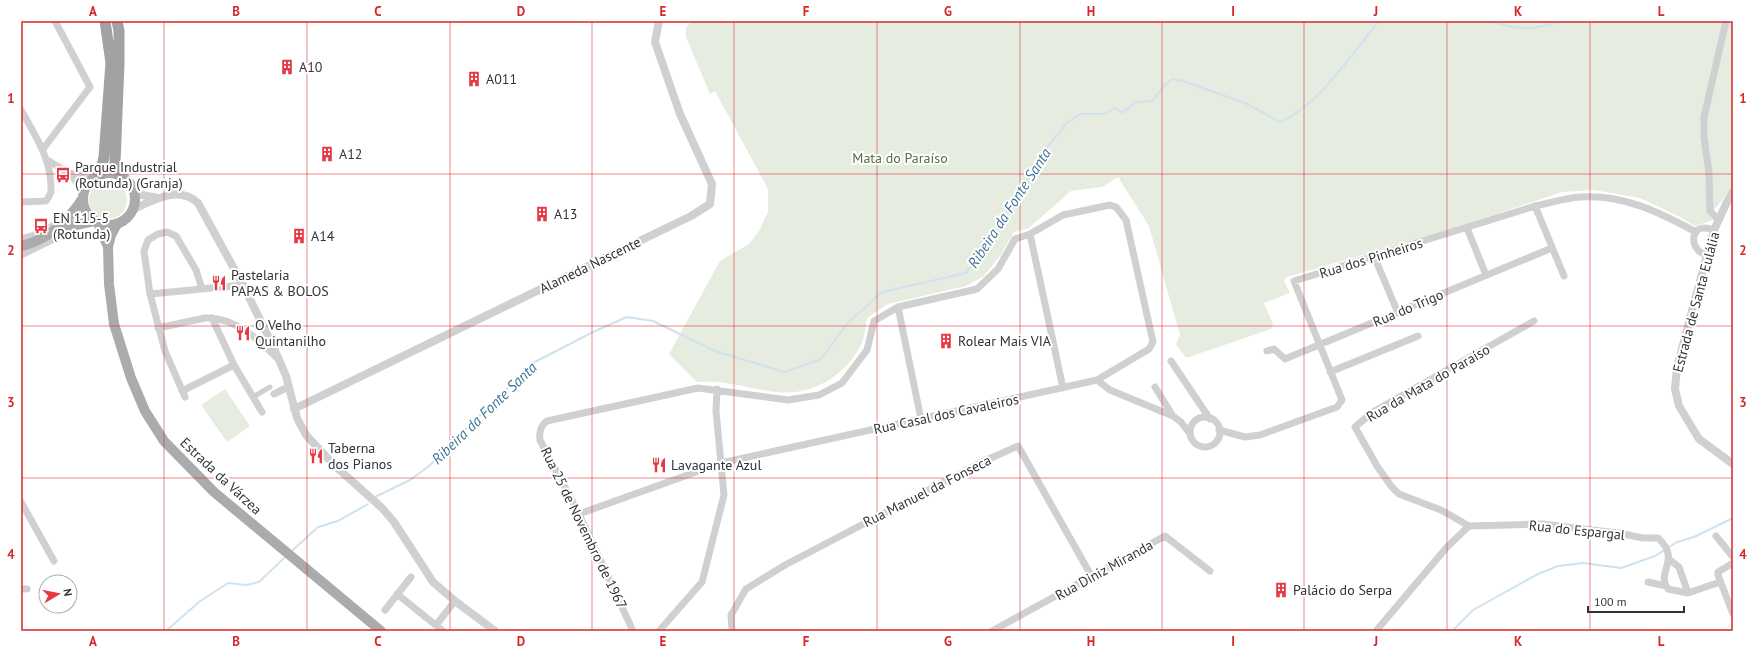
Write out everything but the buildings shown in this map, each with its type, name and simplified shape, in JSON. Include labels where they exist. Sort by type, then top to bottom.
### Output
[{"type":"highway","points":[[97,176],[104,157],[111,63],[105,21]]},
{"type":"highway","points":[[113,21],[119,63]]},
{"type":"highway","points":[[117,21],[119,31],[119,63],[115,163],[120,176]]},
{"type":"main road","points":[[21,246],[40,239],[64,225],[84,195],[88,184],[97,176],[106,174],[120,176],[130,185],[133,191],[134,204],[132,210],[123,221],[117,224],[104,225],[96,222],[88,215],[84,207],[84,195]]},
{"type":"main road","points":[[64,225],[96,222]]},
{"type":"main road","name":"Estrada da Várzea","points":[[96,222],[108,247]]},
{"type":"main road","name":"Estrada da Várzea","points":[[117,224],[111,236],[108,247],[109,284],[114,324],[131,378],[145,411],[164,441],[214,492],[381,631]]},
{"type":"street","points":[[43,149],[90,87],[55,21]]},
{"type":"street","name":"Alameda Nascente","points":[[294,409],[691,216],[710,204],[712,184],[680,114],[655,42],[659,21]]},
{"type":"street","points":[[1719,220],[1710,211],[1704,124],[1709,94],[1726,21]]},
{"type":"street","points":[[21,202],[46,201],[52,192],[47,160],[43,149],[22,114]]},
{"type":"street","points":[[47,160],[69,173],[97,176]]},
{"type":"street","points":[[69,173],[84,195]]},
{"type":"street","points":[[133,191],[142,195],[158,198]]},
{"type":"street","name":"Estrada de Santa Eulália","points":[[1733,192],[1714,230],[1677,367],[1675,389],[1679,406],[1699,439],[1733,464]]},
{"type":"street","points":[[132,210],[158,198],[176,194],[190,196],[198,203],[243,285],[279,360],[294,409],[306,435],[334,465],[382,508],[394,522],[433,582],[455,602],[495,631]]},
{"type":"street","name":"Rua dos Pinheiros","points":[[1219,430],[1245,437],[1260,435],[1337,407],[1342,400],[1294,281],[1535,206],[1580,197],[1621,200],[1647,207],[1696,232]]},
{"type":"street","name":"Rua Casal dos Cavaleiros","points":[[579,514],[721,463],[1097,380],[1149,349],[1153,342],[1127,222],[1115,206],[1110,205],[1063,215],[1030,234]]},
{"type":"street","points":[[1535,206],[1564,276]]},
{"type":"street","points":[[21,239],[64,225]]},
{"type":"street","points":[[21,255],[56,238],[64,225]]},
{"type":"street","points":[[1707,255],[1699,252],[1693,239],[1696,232],[1704,227],[1714,230]]},
{"type":"street","points":[[1467,228],[1486,275]]},
{"type":"street","points":[[202,289],[196,270],[179,238],[174,234],[167,232],[156,235],[148,240],[144,251],[150,294],[165,351],[184,394],[234,365]]},
{"type":"street","points":[[659,631],[702,582],[724,495],[716,411],[717,390],[788,400],[819,395],[842,383],[867,350],[874,321],[898,307],[977,290],[998,269],[1015,239],[1030,234],[1063,388]]},
{"type":"street","name":"Rua do Trigo","points":[[1267,351],[1274,349],[1285,359],[1552,248]]},
{"type":"street","points":[[1374,256],[1398,313]]},
{"type":"street","points":[[150,294],[243,285]]},
{"type":"street","points":[[898,307],[921,419]]},
{"type":"street","points":[[158,328],[205,318],[212,318],[236,325],[256,337],[279,360]]},
{"type":"street","points":[[212,318],[234,365],[262,412]]},
{"type":"street","name":"Rua da Mata do Paraíso","points":[[1469,526],[1440,510],[1399,494],[1391,486],[1377,466],[1355,427],[1373,412],[1534,321]]},
{"type":"street","points":[[1330,372],[1418,336]]},
{"type":"street","points":[[1097,380],[1110,390],[1173,416],[1181,422],[1195,443],[1204,447],[1210,446],[1217,440],[1219,430],[1218,425],[1210,419],[1170,361]]},
{"type":"street","points":[[253,397],[270,387]]},
{"type":"street","points":[[274,394],[288,387]]},
{"type":"street","points":[[1155,387],[1173,416]]},
{"type":"street","name":"Rua 25 de Novembro de 1967","points":[[633,631],[579,514],[540,440],[539,434],[542,425],[547,421],[687,389],[700,388],[717,390]]},
{"type":"street","points":[[1190,434],[1192,426],[1197,420],[1205,418],[1210,419]]},
{"type":"street","name":"Rua Manuel da Fonseca","points":[[732,631],[731,616],[746,589],[792,561],[1018,446],[1092,577]]},
{"type":"street","points":[[21,502],[54,561]]},
{"type":"street","name":"Rua do Espargal","points":[[1469,526],[1542,524],[1618,533],[1643,538],[1658,538],[1664,543],[1670,558],[1680,567],[1688,593]]},
{"type":"street","points":[[1376,631],[1447,547],[1469,526]]},
{"type":"street","name":"Rua Diniz Miranda","points":[[992,631],[1165,536],[1210,571]]},
{"type":"street","points":[[1716,536],[1733,557]]},
{"type":"street","points":[[1666,586],[1665,569],[1670,558]]},
{"type":"street","points":[[1733,563],[1718,573],[1720,582],[1733,614]]},
{"type":"street","points":[[385,610],[411,577]]},
{"type":"street","points":[[1648,582],[1666,586],[1669,590],[1688,593],[1720,582]]},
{"type":"street","points":[[397,594],[443,631]]},
{"type":"street","points":[[436,626],[455,602]]},
{"type":"green space","name":"Mata do Paraíso","points":[[691,21],[1733,21],[1733,187],[1713,211],[1713,220],[1695,226],[1680,217],[1640,198],[1594,190],[1562,192],[1449,230],[1287,277],[1284,281],[1290,293],[1264,303],[1273,324],[1271,329],[1186,358],[1176,344],[1180,335],[1149,226],[1118,177],[1102,187],[1071,191],[1029,228],[1014,232],[1000,256],[984,276],[966,286],[888,304],[867,318],[861,345],[854,356],[846,366],[826,382],[802,391],[776,392],[717,382],[697,382],[669,354],[720,261],[749,244],[759,231],[768,212],[768,189],[715,91],[710,94],[686,37],[686,28]]},
{"type":"green space","points":[[108,181],[121,187],[127,200],[121,213],[108,219],[95,213],[89,200],[95,187]]},
{"type":"green space","points":[[225,389],[250,426],[227,442],[201,405]]},
{"type":"waterway","name":"Ribeira da Fonte Santa","points":[[375,497],[410,480],[429,466],[533,363],[593,332],[627,317],[653,321],[715,351],[785,372],[821,359],[847,324],[882,292],[966,273],[989,242],[1048,146],[1067,123],[1080,114],[1105,114],[1115,108],[1123,113],[1135,102],[1152,101],[1172,79],[1183,81],[1245,103],[1280,122],[1308,104],[1334,78],[1379,21]]},
{"type":"waterway","points":[[1489,21],[1517,28],[1533,28],[1561,21]]},
{"type":"waterway","name":"Ribeira da Fonte Santa","points":[[293,550],[318,527],[338,521],[368,504]]},
{"type":"waterway","points":[[1452,631],[1473,610],[1538,574],[1558,566],[1583,563],[1621,568],[1655,556],[1677,542],[1694,537],[1733,518]]},
{"type":"waterway","name":"Ribeira da Fonte Santa","points":[[166,631],[199,602],[228,583],[246,585],[259,582],[284,558]]},
{"type":"place","name":"A10","points":[[287,67]]},
{"type":"place","name":"A011","points":[[474,79]]},
{"type":"place","name":"A12","points":[[327,154]]},
{"type":"place","name":"Parque Industrial (Rotunda) (Granja)","points":[[63,175]]},
{"type":"place","name":"A13","points":[[542,214]]},
{"type":"place","name":"EN 115-5 (Rotunda)","points":[[41,226]]},
{"type":"place","name":"A14","points":[[299,236]]},
{"type":"place","name":"Pastelaria PAPAS & BOLOS","points":[[219,283]]},
{"type":"place","name":"O Velho Quintanilho","points":[[243,333]]},
{"type":"place","name":"Rolear Mais VIA","points":[[946,341]]},
{"type":"place","name":"Taberna dos Pianos","points":[[316,456]]},
{"type":"place","name":"Lavagante Azul","points":[[659,465]]},
{"type":"place","name":"Palácio do Serpa","points":[[1281,590]]}]
